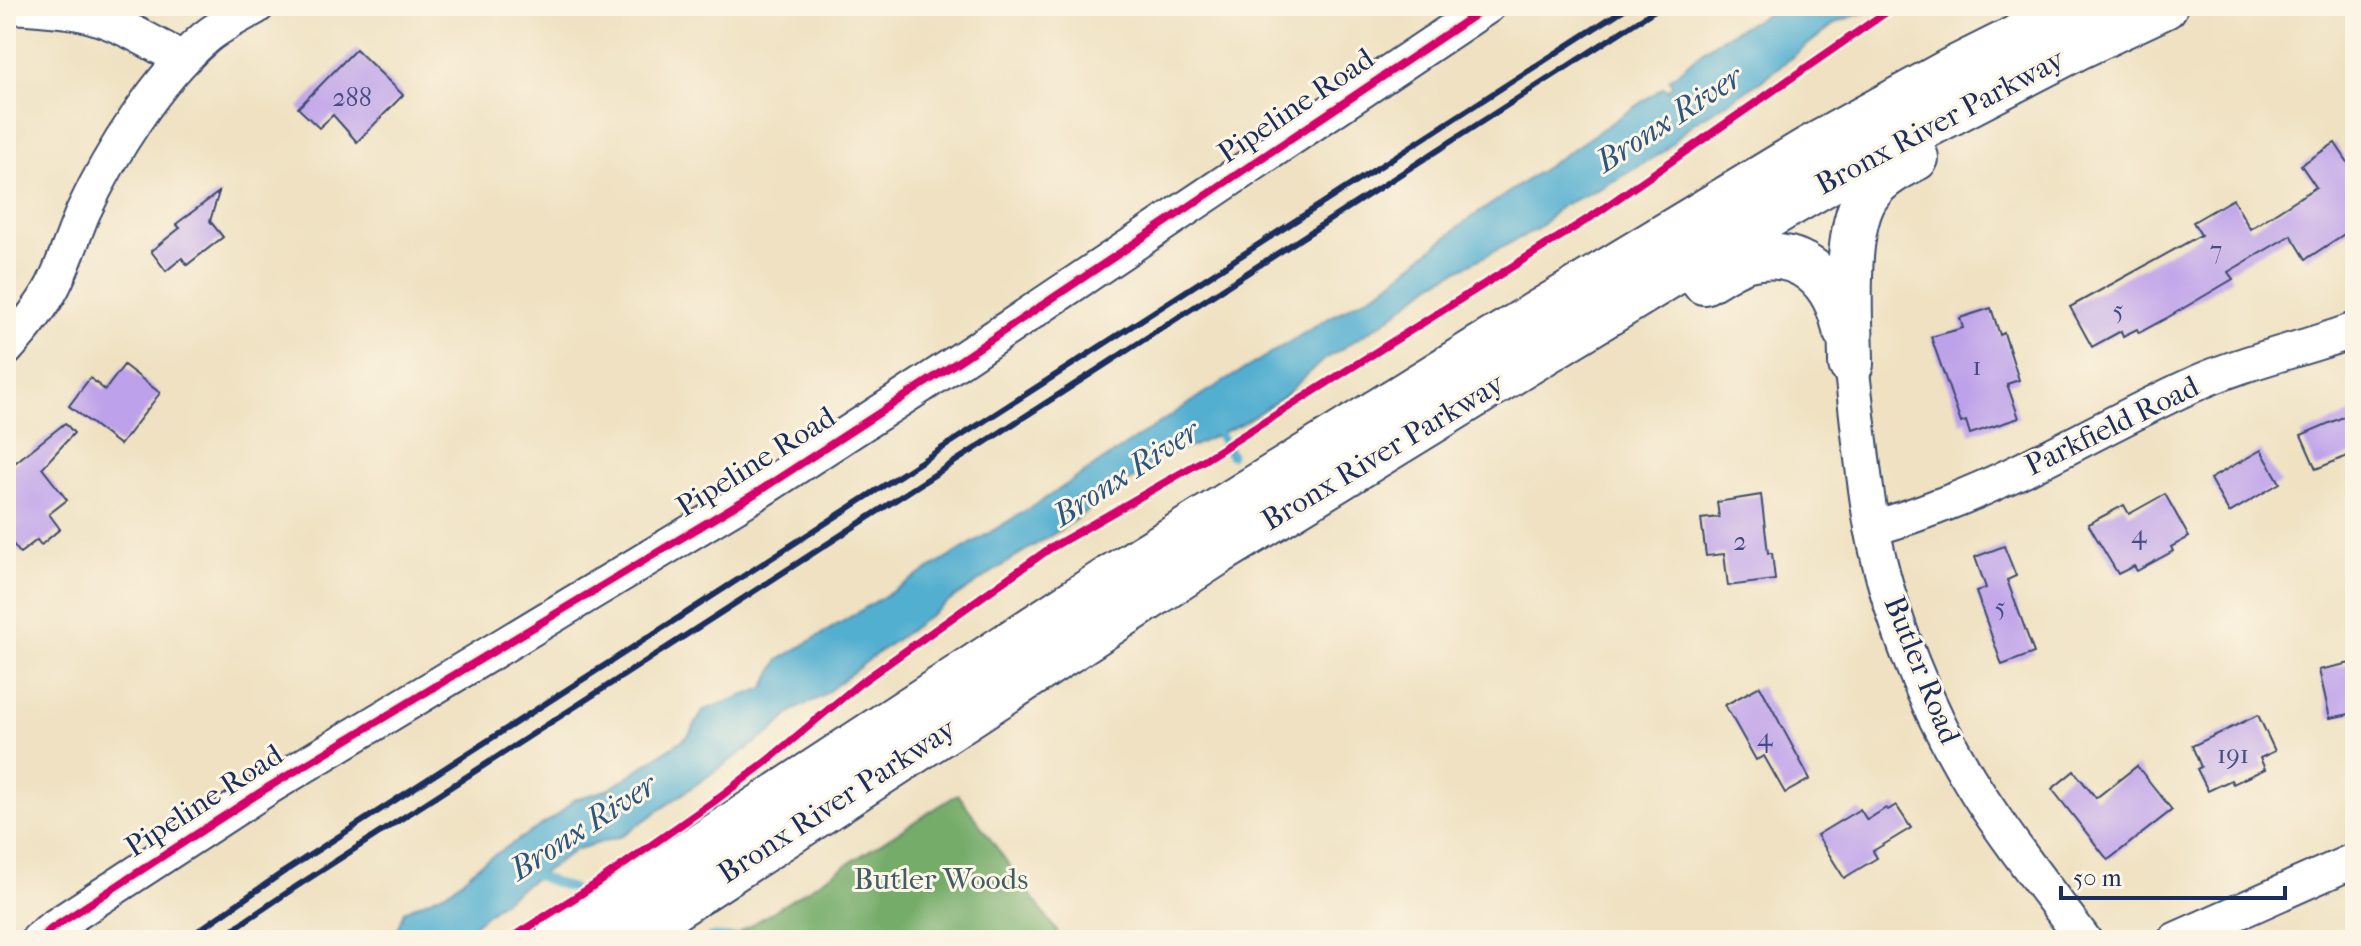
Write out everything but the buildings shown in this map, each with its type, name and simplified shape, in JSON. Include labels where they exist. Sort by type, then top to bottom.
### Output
[{"type":"highway","name":"Bronx River Parkway","points":[[557,940],[1110,578],[1480,348],[1819,143],[1950,71],[2080,6]]},
{"type":"highway","name":"Bronx River Parkway","points":[[625,940],[1206,560],[1731,238],[1838,175],[2002,86],[2165,6]]},
{"type":"highway","points":[[1851,364],[1853,235],[1863,202],[1876,184],[1897,168],[2091,66],[2196,6]]},
{"type":"highway","points":[[1506,377],[1637,322],[1736,264],[1776,257],[1788,258],[1810,268],[1829,288],[1841,310],[1851,364]]},
{"type":"street","points":[[6,6],[76,12],[104,20],[182,59]]},
{"type":"street","points":[[6,349],[37,312],[53,286],[84,210],[132,125],[157,89],[207,35],[257,6]]},
{"type":"street","name":"Pipeline Road","points":[[38,940],[267,788],[769,484],[956,363],[1488,6]]},
{"type":"street","name":"Parkfield Road","points":[[1872,528],[1893,524],[1985,488],[2190,386],[2243,365],[2355,330]]},
{"type":"street","name":"Butler Road","points":[[1851,364],[1872,528],[1909,652],[1933,711],[1975,790],[2084,940]]},
{"type":"street","points":[[2175,940],[2355,860]]},
{"type":"green space","name":"Butler Woods","points":[[958,794],[1063,940],[728,940]]},
{"type":"water","name":"Bronx River","points":[[1786,6],[1872,6],[1866,12],[1837,22],[1760,82],[1692,124],[1662,153],[1601,188],[1561,206],[1539,228],[1433,283],[1384,322],[1321,362],[1284,396],[1243,423],[1191,447],[1161,456],[1060,530],[954,598],[821,697],[794,710],[770,733],[622,836],[575,850],[504,900],[455,940],[391,940],[404,911],[452,889],[480,864],[559,814],[573,800],[609,789],[688,736],[704,710],[764,688],[779,660],[1040,502],[1205,393],[1382,289],[1465,222],[1664,87],[1668,91],[1673,85],[1669,79],[1708,47]]},
{"type":"waterway","points":[[1213,424],[1231,455]]},
{"type":"waterway","name":"Bronx River","points":[[527,872],[573,889]]},
{"type":"waterway","points":[[710,937],[785,940]]},
{"type":"railway","points":[[185,940],[282,873],[1629,6]]},
{"type":"railway","points":[[217,940],[1661,6]]},
{"type":"cycle path","points":[[38,940],[267,788],[756,493],[956,363],[1488,6]]},
{"type":"cycle path","points":[[508,940],[590,888],[713,802],[859,684],[1049,549],[1204,460],[1591,217],[1895,6]]}]
